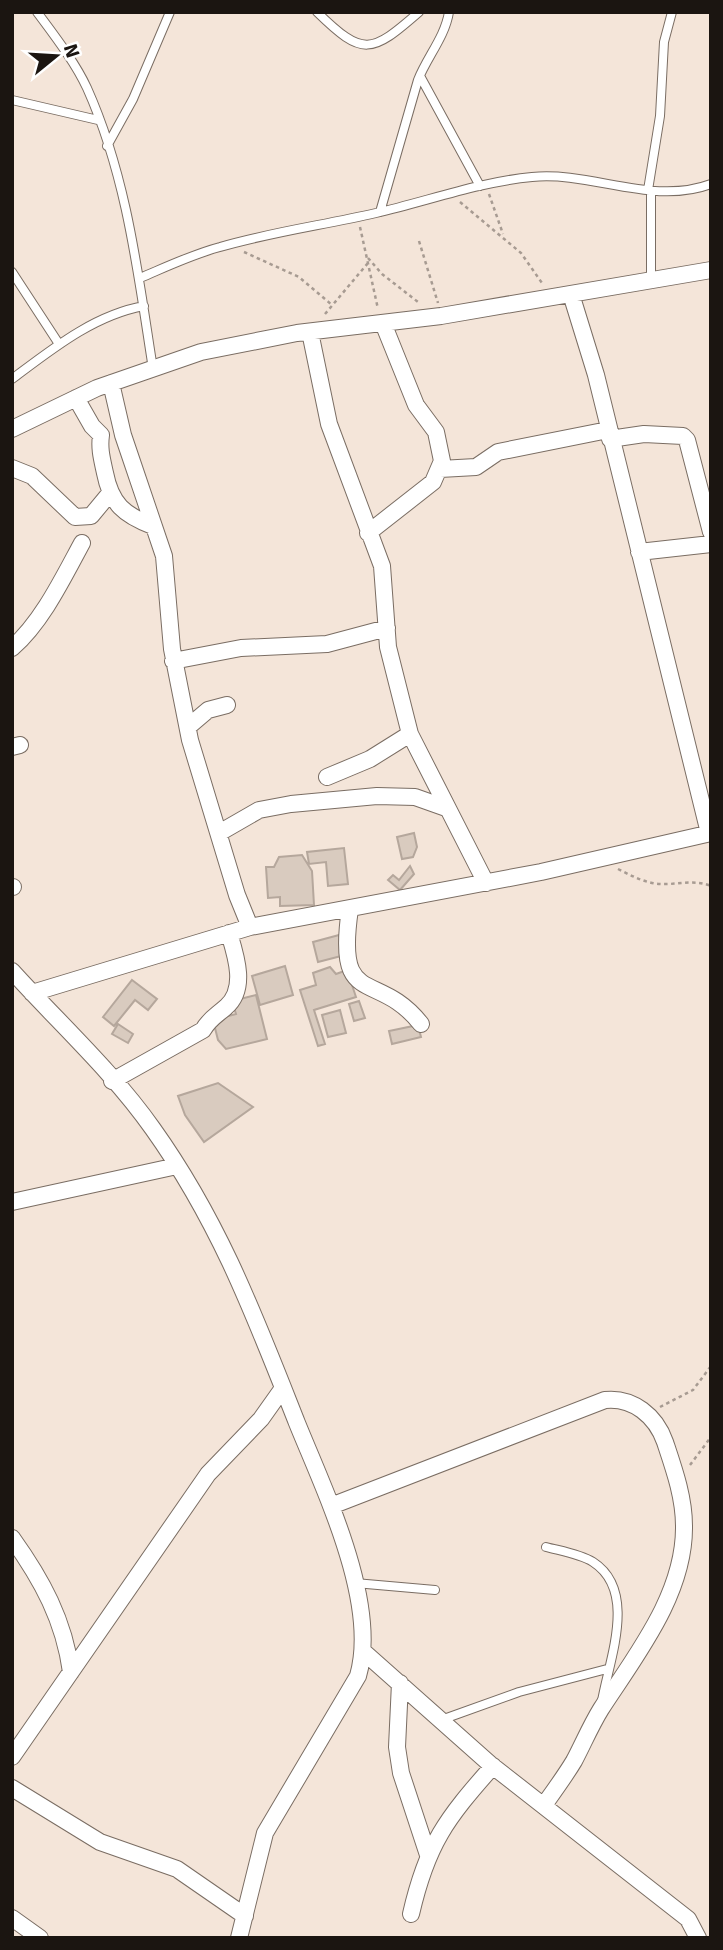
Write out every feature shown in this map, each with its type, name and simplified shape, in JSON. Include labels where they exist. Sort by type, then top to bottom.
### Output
[{"type":"street","points":[[12,429],[111,383],[201,352],[312,331],[440,316],[711,270]]},
{"type":"street","points":[[24,991],[250,927],[486,883],[710,833],[596,375],[571,294]]},
{"type":"street","points":[[368,533],[433,482],[440,469],[441,447],[436,432],[416,405],[382,323]]},
{"type":"street","points":[[312,331],[329,424],[382,566],[388,647],[410,734],[486,883]]},
{"type":"street","points":[[111,383],[122,435],[164,556],[173,661],[188,727],[250,927]]},
{"type":"street","points":[[76,398],[100,435],[99,451],[110,493],[118,508],[128,516],[153,526]]},
{"type":"street","points":[[440,469],[476,467],[498,452],[609,435],[682,436],[687,440],[711,532]]},
{"type":"street","points":[[12,468],[32,476],[75,517],[91,516],[110,493]]},
{"type":"street","points":[[12,648],[29,633],[43,612],[82,543]]},
{"type":"street","points":[[639,552],[671,551],[711,544]]},
{"type":"street","points":[[173,661],[252,647],[327,644],[387,628]]},
{"type":"street","points":[[188,727],[208,710],[227,705]]},
{"type":"street","points":[[327,777],[370,759],[410,734]]},
{"type":"street","points":[[219,833],[260,810],[291,804],[377,796],[415,797],[446,808]]},
{"type":"street","points":[[350,909],[346,934],[352,976],[414,1014],[421,1024]]},
{"type":"street","points":[[113,1081],[203,1030],[211,1016],[228,1006],[238,989],[236,954],[229,933]]},
{"type":"street","points":[[12,971],[24,991],[113,1081],[152,1128],[197,1197],[240,1279],[331,1506],[361,1607],[365,1653],[348,1694],[265,1833],[240,1938]]},
{"type":"street","points":[[12,1202],[177,1166]]},
{"type":"street","points":[[12,1757],[208,1474],[261,1419],[283,1388]]},
{"type":"street","points":[[331,1506],[605,1400],[619,1399],[647,1414],[662,1434],[677,1480],[684,1526],[676,1574],[658,1617],[634,1662],[600,1711],[572,1764],[544,1805]]},
{"type":"street","points":[[12,1538],[42,1581],[55,1607],[67,1645],[71,1672]]},
{"type":"street","points":[[365,1653],[493,1766],[688,1919],[691,1935]]},
{"type":"street","points":[[400,1683],[397,1747],[401,1773],[428,1855]]},
{"type":"street","points":[[411,1914],[428,1855],[453,1813],[493,1766]]},
{"type":"street","points":[[12,1788],[100,1842],[177,1869],[245,1916]]},
{"type":"street","points":[[12,1918],[40,1938]]},
{"type":"lane","points":[[37,12],[86,86],[107,146],[128,215],[153,369]]},
{"type":"lane","points":[[107,146],[133,100],[170,12]]},
{"type":"lane","points":[[317,12],[344,39],[358,45],[374,44],[388,37],[419,12]]},
{"type":"lane","points":[[380,212],[420,76],[443,34],[449,12]]},
{"type":"lane","points":[[651,281],[649,191],[660,116],[664,42],[672,12]]},
{"type":"lane","points":[[420,76],[482,185]]},
{"type":"lane","points":[[12,100],[98,120]]},
{"type":"lane","points":[[140,278],[231,244],[380,212],[482,185],[534,176],[567,177],[649,191],[692,191],[711,184]]},
{"type":"lane","points":[[12,272],[59,345]]},
{"type":"lane","points":[[12,379],[59,345],[114,314],[144,306]]},
{"type":"lane","points":[[546,1547],[590,1560],[605,1571],[614,1587],[617,1629],[600,1711]]},
{"type":"lane","points":[[355,1583],[435,1590]]},
{"type":"lane","points":[[441,1720],[519,1692],[607,1669]]},
{"type":"path","points":[[482,185],[503,237]]},
{"type":"path","points":[[449,194],[503,237],[533,266],[551,298]]},
{"type":"path","points":[[357,217],[382,323]]},
{"type":"path","points":[[419,241],[440,316]]},
{"type":"path","points":[[231,244],[261,262],[299,277],[332,305]]},
{"type":"path","points":[[366,256],[400,289],[440,316]]},
{"type":"path","points":[[312,331],[368,263]]},
{"type":"path","points":[[601,857],[639,880],[658,884],[698,882],[711,886]]},
{"type":"path","points":[[647,1414],[693,1390],[711,1367]]},
{"type":"path","points":[[677,1480],[711,1437]]},
{"type":"building","points":[[414,833],[417,847],[413,857],[402,859],[397,837]]},
{"type":"building","points":[[344,848],[348,884],[328,886],[326,862],[309,864],[307,852]]},
{"type":"building","points":[[302,855],[312,871],[314,905],[280,906],[280,897],[268,898],[266,867],[274,867],[279,857]]},
{"type":"building","points":[[410,866],[414,874],[400,890],[388,880],[393,875],[399,880]]},
{"type":"building","points":[[339,935],[345,955],[318,962],[313,942]]},
{"type":"building","points":[[285,966],[293,995],[260,1005],[252,976]]},
{"type":"building","points":[[330,967],[336,974],[347,970],[356,997],[314,1010],[325,1044],[318,1046],[300,990],[316,985],[313,973]]},
{"type":"building","points":[[132,980],[157,999],[148,1010],[135,1000],[114,1026],[103,1017]]},
{"type":"building","points":[[256,995],[267,1039],[226,1049],[218,1040],[213,1020],[236,1014],[232,1001]]},
{"type":"building","points":[[359,1001],[365,1018],[354,1021],[349,1004]]},
{"type":"building","points":[[340,1010],[346,1033],[328,1037],[322,1015]]},
{"type":"building","points":[[118,1024],[133,1034],[128,1043],[112,1034]]},
{"type":"building","points":[[418,1025],[421,1037],[392,1044],[389,1031]]},
{"type":"building","points":[[218,1083],[253,1107],[204,1142],[185,1115],[178,1096]]}]
